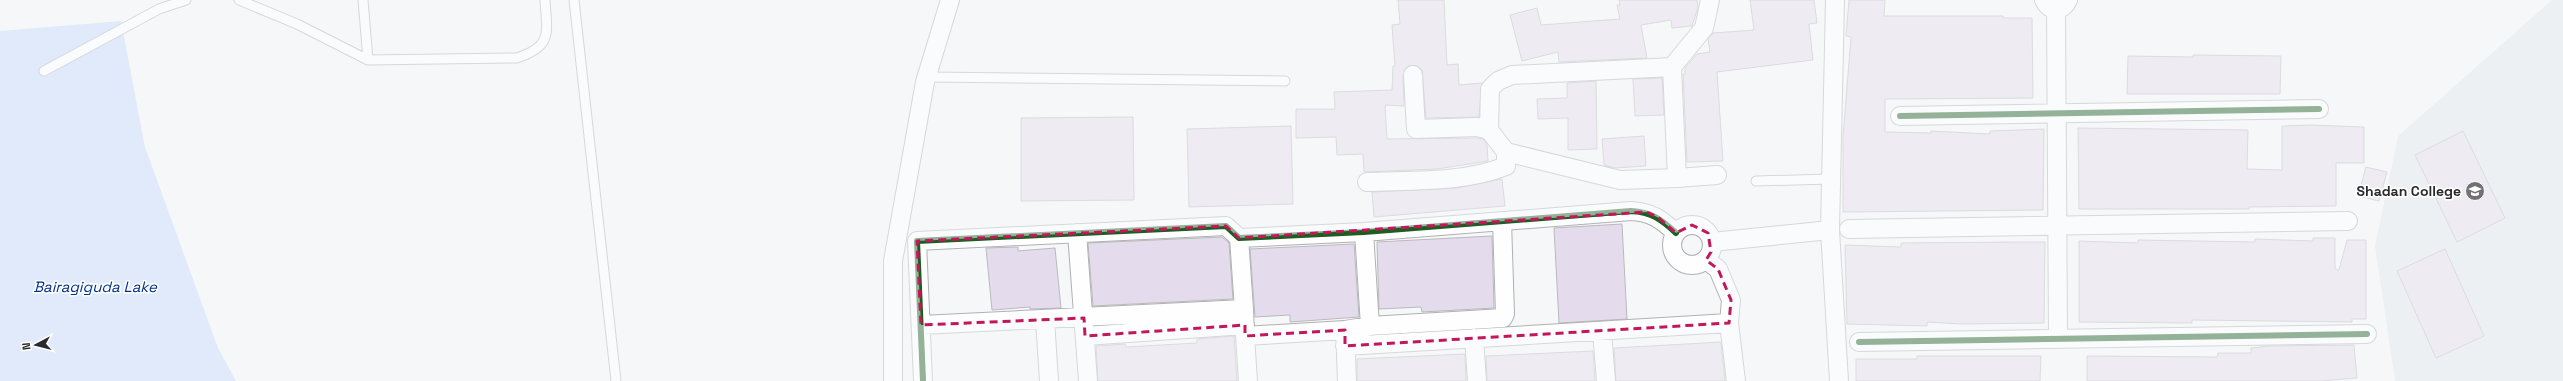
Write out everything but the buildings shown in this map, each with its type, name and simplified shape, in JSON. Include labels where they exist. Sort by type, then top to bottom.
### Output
[{"type":"street","points":[[894,381],[893,261],[927,77],[950,0]]},
{"type":"street","points":[[1677,178],[1672,67],[1704,28],[1710,0]]},
{"type":"street","points":[[1835,0],[1830,230],[1839,381]]},
{"type":"street","points":[[2056,3],[2058,114],[2058,339]]},
{"type":"street","points":[[1489,130],[1490,89],[1498,81],[1512,75],[1672,67]]},
{"type":"street","points":[[1367,182],[1414,180],[1490,172],[1506,166],[1506,152],[1489,130],[1478,127],[1416,129],[1413,75]]},
{"type":"street","points":[[1900,116],[2319,109]]},
{"type":"street","points":[[1506,152],[1620,180],[1717,175]]},
{"type":"street","points":[[1239,238],[1364,232],[1502,221],[1647,212],[1659,218],[1676,233]]},
{"type":"street","points":[[1345,338],[1370,326],[1503,318],[1506,314],[1502,221]]},
{"type":"street","points":[[1849,230],[2058,224],[2348,221]]},
{"type":"street","points":[[923,381],[917,240],[1226,226],[1239,238],[1248,381]]},
{"type":"street","points":[[1687,226],[1701,227],[1708,234],[1712,242],[1711,252],[1706,260],[1695,266],[1683,264],[1674,256],[1671,244],[1676,233],[1687,226]]},
{"type":"street","points":[[1712,242],[1830,230]]},
{"type":"street","points":[[1364,232],[1370,326]]},
{"type":"street","points":[[1077,233],[1088,381]]},
{"type":"street","points":[[1706,260],[1718,268],[1726,284],[1731,300],[1729,323],[1736,381]]},
{"type":"street","points":[[920,325],[1045,318],[1084,318],[1245,323],[1345,338],[1474,338],[1602,332],[1729,323]]},
{"type":"street","points":[[1045,318],[1049,381]]},
{"type":"street","points":[[1085,336],[1245,323]]},
{"type":"street","points":[[1602,332],[1606,381]]},
{"type":"street","points":[[1859,342],[2367,334]]},
{"type":"street","points":[[893,337],[906,338],[910,342],[914,381]]},
{"type":"street","points":[[1345,338],[1347,381]]},
{"type":"street","points":[[1474,338],[1477,381]]},
{"type":"lane","points":[[44,71],[159,9],[186,0]]},
{"type":"lane","points":[[239,0],[297,24],[368,60],[517,58],[523,56],[541,48],[547,32],[545,0]]},
{"type":"lane","points":[[363,0],[368,60]]},
{"type":"lane","points":[[574,0],[616,381]]},
{"type":"lane","points":[[927,77],[1285,82]]},
{"type":"lane","points":[[1756,181],[1831,179]]},
{"type":"highlighted area","points":[[1647,212],[1659,218],[1676,233],[1692,225],[1708,233],[1711,252],[1706,260],[1718,269],[1731,300],[1729,323],[1638,330],[1345,346],[1345,330],[1245,336],[1245,325],[1085,336],[1084,318],[921,325],[917,241],[1226,226],[1239,238]]},
{"type":"shaded area","name":"Shadan College","points":[[2552,0],[2563,0],[2563,381],[2395,381],[2375,246],[2398,136]]},
{"type":"water","name":"Bairagiguda Lake","points":[[121,21],[145,147],[218,348],[236,381],[0,381],[0,31]]},
{"type":"cycle path","points":[[1900,116],[2319,109]]},
{"type":"cycle path","points":[[923,381],[917,241],[1226,226],[1239,238],[1364,232],[1631,211],[1644,213],[1655,217],[1676,233]]},
{"type":"cycle path","points":[[1859,342],[2367,334]]},
{"type":"place","name":"Shadan College","points":[[2475,191]]}]
